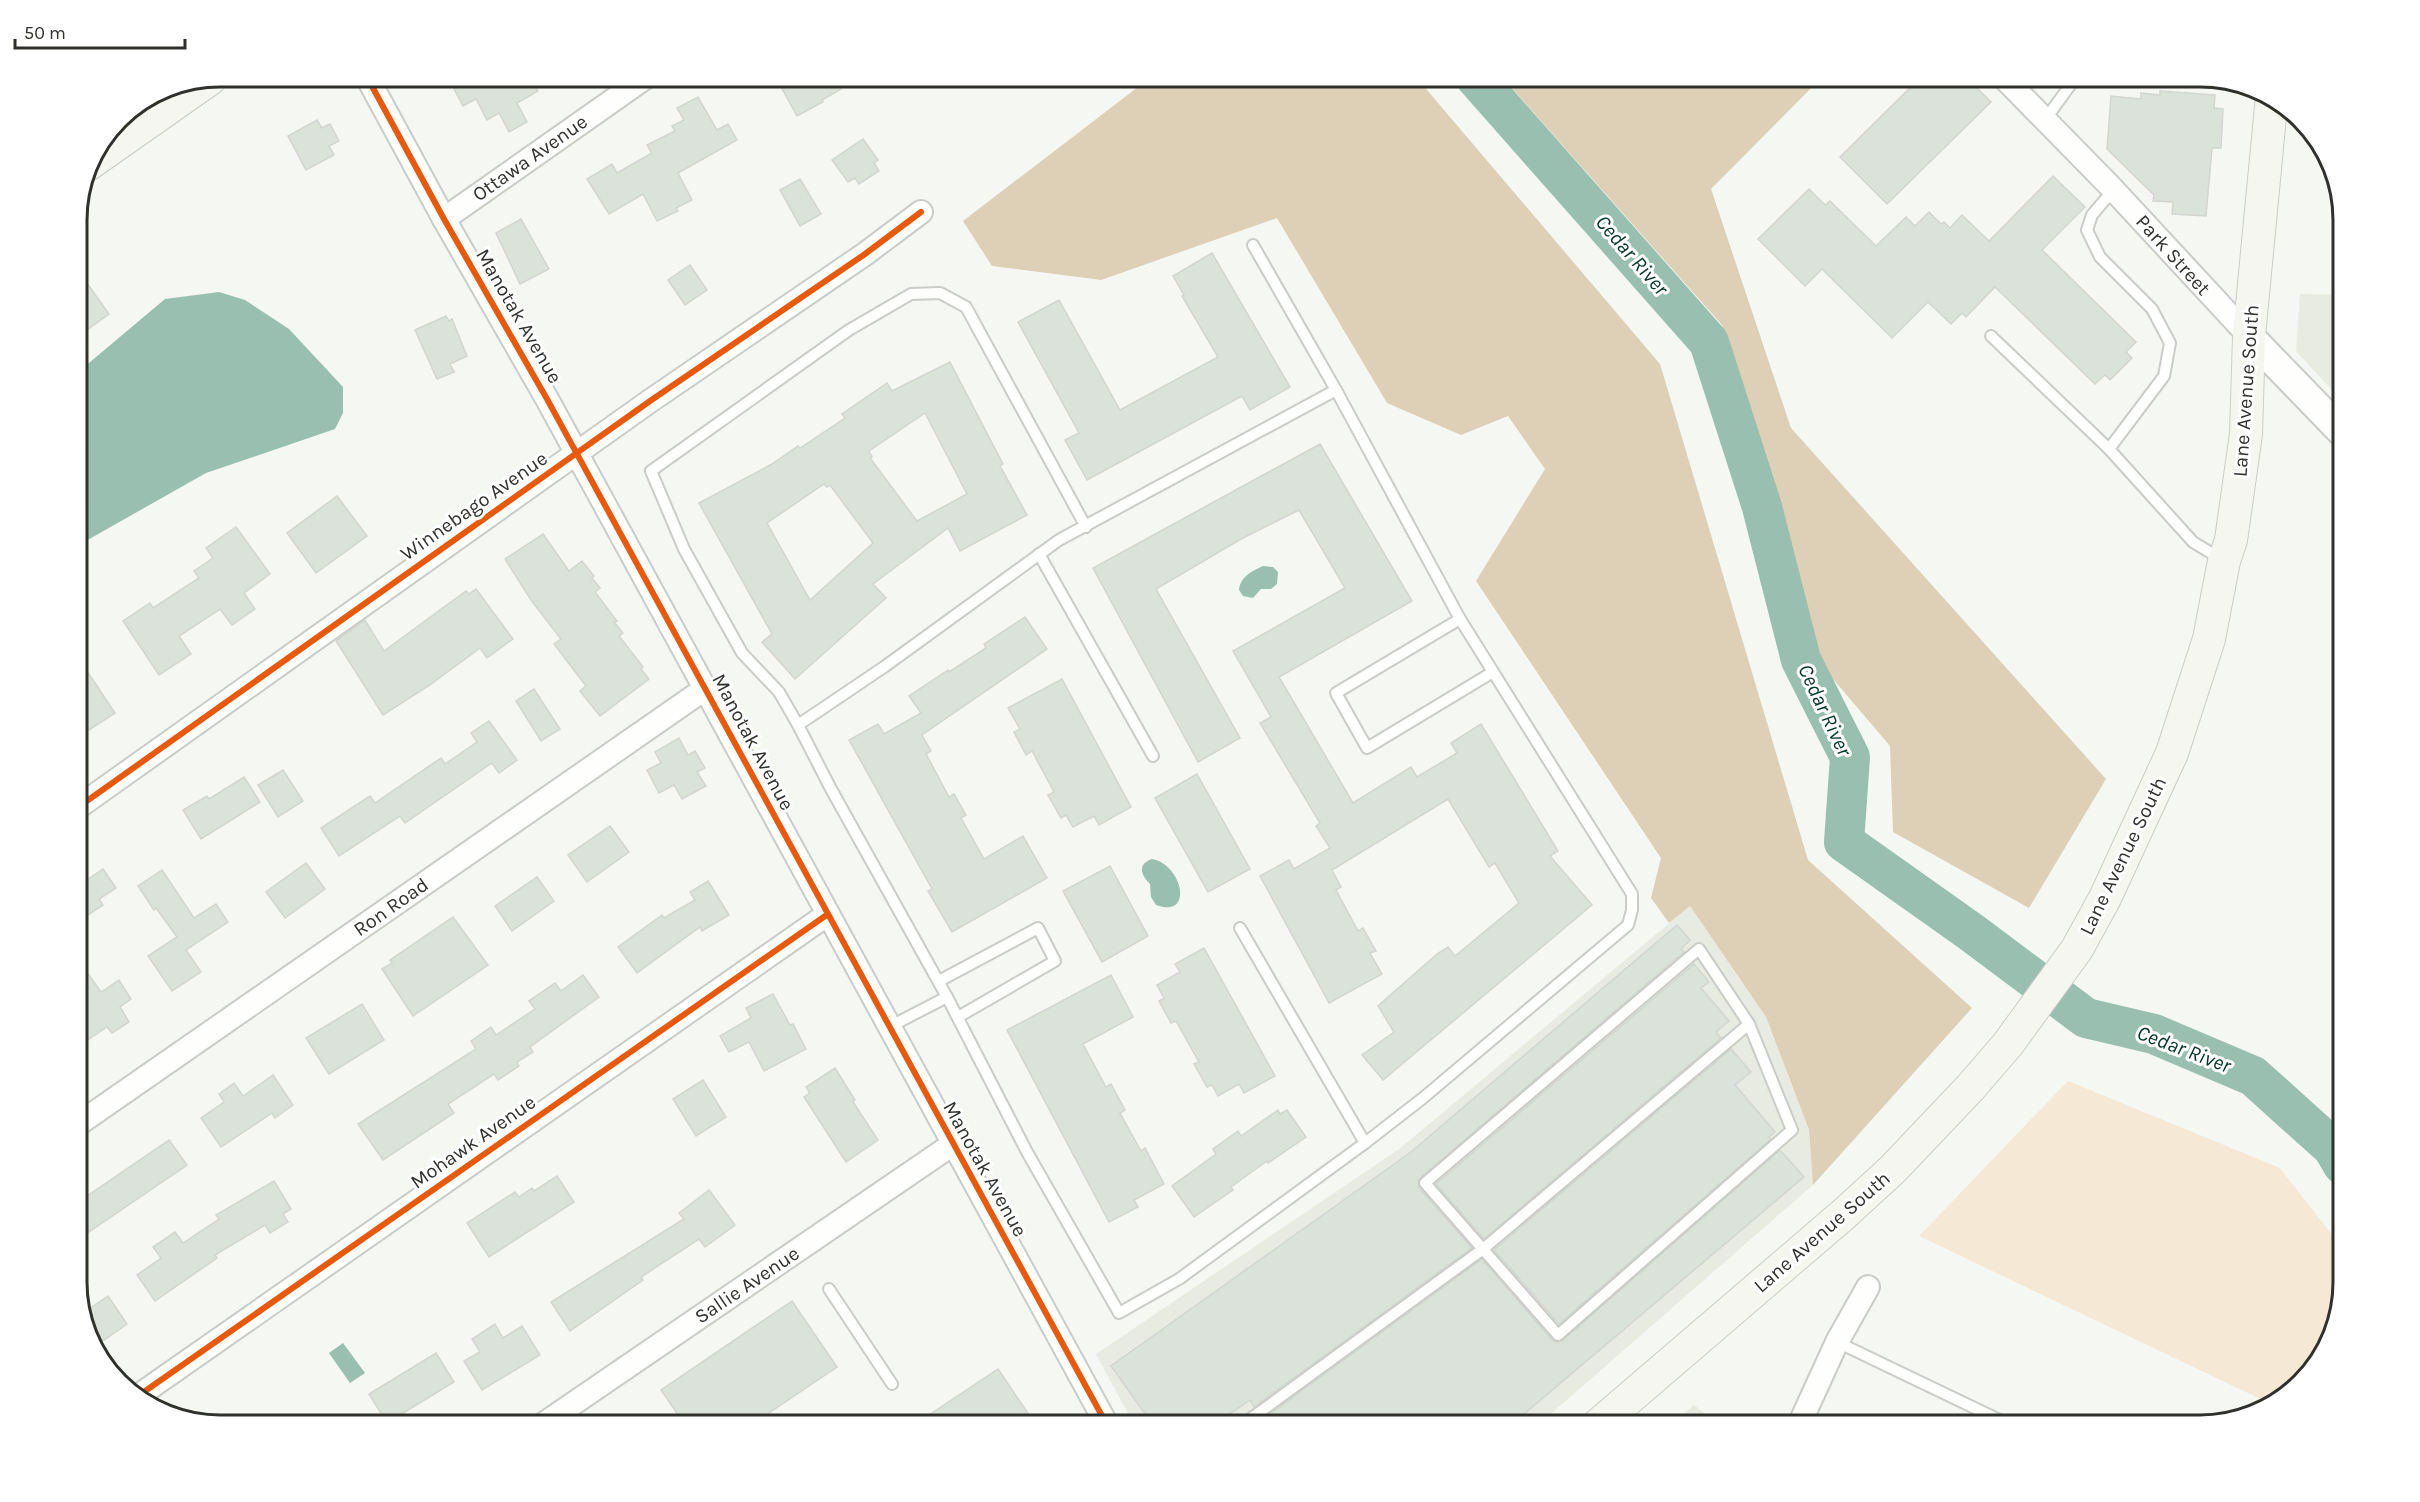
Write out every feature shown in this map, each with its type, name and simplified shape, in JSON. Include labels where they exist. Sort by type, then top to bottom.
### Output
[{"type":"main road","points":[[106,152],[193,90]]},
{"type":"main road","name":"Lane Avenue South","points":[[1611,1415],[1885,1177],[1970,1088],[2008,1044],[2077,949],[2110,887],[2172,753],[2209,639],[2223,561],[2231,540],[2243,459],[2249,336],[2271,108]]},
{"type":"street","name":"Manotak Avenue","points":[[372,87],[577,453],[1102,1415]]},
{"type":"street","name":"Ottawa Avenue","points":[[444,219],[630,87]]},
{"type":"street","name":"Park Street","points":[[2014,87],[2114,189],[2249,336],[2333,423]]},
{"type":"street","name":"Winnebago Avenue","points":[[87,800],[577,453],[865,254],[921,212]]},
{"type":"street","name":"Ron Road","points":[[87,1118],[706,688]]},
{"type":"street","name":"Mohawk Avenue","points":[[144,1391],[828,914]]},
{"type":"street","name":"Sallie Avenue","points":[[557,1415],[953,1144]]},
{"type":"street","points":[[1804,1415],[1837,1342],[1869,1287]]},
{"type":"lane","points":[[2045,120],[2068,87]]},
{"type":"lane","points":[[2109,449],[2164,376],[2170,343],[2152,309],[2100,257],[2086,230],[2092,216],[2114,189]]},
{"type":"lane","points":[[1086,527],[966,307],[940,293],[911,294],[849,330],[651,471],[684,549],[742,653],[779,692],[798,724],[831,789],[939,981],[1027,1152],[1119,1313],[1179,1279],[1423,1098],[1628,925],[1632,910],[1632,894],[1460,620],[1336,390],[1253,245]]},
{"type":"lane","points":[[1991,336],[2109,449],[2193,542],[2223,561]]},
{"type":"lane","points":[[798,724],[884,667],[1059,540],[1336,390]]},
{"type":"lane","points":[[1039,554],[1153,756]]},
{"type":"lane","points":[[1460,620],[1336,693],[1367,748],[1493,672]]},
{"type":"lane","points":[[939,981],[1038,928],[1055,961],[958,1017]]},
{"type":"lane","points":[[1240,928],[1365,1143]]},
{"type":"lane","points":[[1699,949],[1749,1024],[1792,1130],[1558,1335],[1425,1183],[1699,949]]},
{"type":"lane","points":[[890,1027],[947,997]]},
{"type":"lane","points":[[1256,1415],[1484,1249],[1749,1024]]},
{"type":"lane","points":[[829,1289],[892,1384]]},
{"type":"lane","points":[[1837,1342],[1989,1415]]},
{"type":"shaded area","points":[[1138,87],[1425,87],[1660,364],[1808,860],[1972,1008],[1813,1185],[1809,1130],[1766,1017],[1690,906],[1669,923],[1651,898],[1661,858],[1476,581],[1545,469],[1508,416],[1461,435],[1387,403],[1277,218],[1101,280],[992,266],[963,221]]},
{"type":"shaded area","points":[[1511,87],[1812,87],[1711,189],[1791,428],[2106,779],[2029,908],[1893,832],[1890,746],[1822,666],[1722,325]]},
{"type":"shaded area","points":[[219,292],[245,300],[289,329],[343,387],[343,413],[335,429],[206,473],[87,540],[87,365],[165,299]]},
{"type":"shaded area","points":[[2300,294],[2333,295],[2333,391],[2296,351]]},
{"type":"shaded area","points":[[1263,566],[1273,567],[1278,572],[1277,584],[1271,589],[1261,589],[1253,598],[1243,596],[1239,590],[1244,578]]},
{"type":"shaded area","points":[[1152,859],[1171,870],[1177,879],[1180,898],[1176,904],[1168,907],[1156,905],[1151,897],[1150,884],[1144,877],[1142,867]]},
{"type":"shaded area","points":[[1690,906],[1766,1017],[1809,1131],[1813,1185],[1549,1415],[1129,1415],[1096,1354],[1399,1149]]},
{"type":"shaded area","points":[[2068,1081],[2280,1168],[2333,1236],[2332,1300],[2323,1333],[2306,1363],[2281,1388],[2262,1400],[1919,1236]]},
{"type":"shaded area","points":[[343,1343],[365,1373],[350,1383],[329,1353]]},
{"type":"shaded area","points":[[1694,1405],[1706,1415],[1682,1415]]},
{"type":"building","points":[[458,87],[536,87],[538,91],[517,103],[527,122],[509,132],[499,113],[487,120],[476,99],[463,106],[454,89]]},
{"type":"building","points":[[781,87],[840,87],[841,89],[822,100],[823,102],[797,116]]},
{"type":"building","points":[[1911,87],[1976,87],[1991,102],[1887,204],[1840,157]]},
{"type":"building","points":[[2160,91],[2215,95],[2214,108],[2223,109],[2221,148],[2212,148],[2206,216],[2172,214],[2173,202],[2153,201],[2154,195],[2107,149],[2111,96],[2141,99],[2141,93],[2160,95]]},
{"type":"building","points":[[698,97],[717,130],[728,124],[737,140],[678,173],[692,200],[676,208],[678,211],[657,221],[643,194],[609,214],[587,179],[612,164],[617,173],[652,153],[647,145],[675,131],[672,126],[684,120],[677,108]]},
{"type":"building","points":[[317,120],[322,128],[330,124],[339,141],[329,146],[334,155],[306,170],[288,136]]},
{"type":"building","points":[[863,139],[878,160],[874,163],[879,171],[859,184],[855,178],[848,182],[832,160]]},
{"type":"building","points":[[2053,176],[2085,207],[2042,250],[2136,342],[2126,352],[2132,358],[2110,380],[2105,375],[2095,384],[1995,287],[1966,317],[1962,313],[1951,324],[1928,302],[1892,338],[1822,269],[1805,286],[1758,239],[1809,189],[1825,205],[1830,201],[1876,246],[1906,217],[1915,226],[1929,212],[1941,224],[1944,222],[1950,228],[1962,215],[1989,241]]},
{"type":"building","points":[[800,179],[821,214],[800,226],[780,190]]},
{"type":"building","points":[[521,219],[549,269],[520,284],[496,233]]},
{"type":"building","points":[[1212,253],[1290,387],[1250,410],[1242,396],[1087,480],[1065,440],[1079,433],[1018,322],[1059,300],[1120,410],[1218,357],[1182,296],[1184,295],[1173,276]]},
{"type":"building","points":[[690,265],[707,290],[685,305],[668,280]]},
{"type":"building","points":[[87,283],[109,314],[87,330]]},
{"type":"building","points":[[446,316],[449,321],[452,319],[467,356],[450,364],[454,372],[437,379],[415,330]]},
{"type":"building","points":[[950,362],[1003,464],[1000,466],[1027,515],[960,551],[948,528],[873,584],[886,598],[795,679],[762,642],[772,634],[699,503],[772,464],[798,446],[800,448],[845,418],[842,414],[887,383],[892,391]],"holes":[[[925,413],[967,494],[917,521],[870,458],[872,457],[869,451]],[[824,484],[827,487],[830,485],[873,543],[810,600],[767,523]]]},
{"type":"building","points":[[1320,444],[1412,601],[1279,677],[1353,803],[1411,767],[1417,777],[1457,753],[1451,743],[1481,724],[1558,851],[1550,856],[1592,905],[1383,1080],[1362,1055],[1394,1032],[1378,1006],[1437,954],[1448,947],[1455,956],[1519,903],[1495,863],[1489,867],[1448,799],[1332,870],[1341,887],[1336,890],[1358,931],[1363,928],[1376,951],[1370,953],[1382,974],[1329,1003],[1260,876],[1289,860],[1294,869],[1330,848],[1316,826],[1320,823],[1260,723],[1271,717],[1233,651],[1345,588],[1299,510],[1241,539],[1156,589],[1240,738],[1198,762],[1093,568]]},
{"type":"building","points":[[337,496],[367,536],[316,573],[287,533]]},
{"type":"building","points":[[236,527],[270,574],[244,593],[255,609],[232,625],[220,609],[179,636],[191,654],[159,675],[123,621],[150,603],[153,608],[199,578],[194,571],[213,558],[206,548]]},
{"type":"building","points":[[543,534],[569,571],[582,561],[594,576],[592,578],[600,588],[595,592],[617,621],[614,622],[623,633],[619,636],[643,667],[641,669],[649,679],[600,716],[580,691],[586,686],[554,644],[561,639],[531,600],[505,559]]},
{"type":"building","points":[[476,589],[513,639],[487,658],[480,648],[430,685],[383,715],[336,641],[365,620],[384,651],[466,591],[469,594]]},
{"type":"building","points":[[1025,617],[1047,649],[922,735],[931,751],[926,754],[949,797],[954,794],[966,815],[961,818],[984,859],[1023,836],[1047,878],[952,932],[928,891],[932,889],[849,740],[878,724],[884,734],[921,713],[909,696],[986,648],[984,644]]},
{"type":"building","points":[[87,671],[115,713],[89,730],[87,727]]},
{"type":"building","points":[[1062,679],[1131,807],[1099,825],[1094,816],[1073,827],[1066,815],[1061,818],[1048,795],[1054,792],[1032,751],[1026,755],[1014,732],[1020,729],[1008,708]]},
{"type":"building","points":[[534,689],[560,729],[541,741],[516,701]]},
{"type":"building","points":[[489,721],[517,760],[499,773],[492,763],[405,823],[400,816],[339,856],[321,828],[370,796],[375,803],[441,758],[445,764],[477,742],[471,733]]},
{"type":"building","points":[[679,738],[688,755],[695,751],[705,768],[697,772],[706,786],[682,799],[674,785],[659,793],[647,770],[661,763],[655,752]]},
{"type":"building","points":[[283,770],[303,801],[278,817],[258,785]]},
{"type":"building","points":[[1197,774],[1250,869],[1208,892],[1155,798]]},
{"type":"building","points":[[244,777],[260,802],[201,839],[183,810],[207,796],[209,799]]},
{"type":"building","points":[[610,826],[629,852],[587,882],[568,855]]},
{"type":"building","points":[[306,863],[325,889],[285,918],[266,892]]},
{"type":"building","points":[[1110,866],[1148,936],[1102,962],[1063,891]]},
{"type":"building","points":[[103,869],[116,888],[99,899],[103,905],[87,915],[87,880]]},
{"type":"building","points":[[162,870],[194,918],[216,904],[228,922],[186,950],[201,972],[172,991],[148,956],[177,937],[156,908],[154,910],[138,886]]},
{"type":"building","points":[[537,877],[554,901],[512,931],[495,906]]},
{"type":"building","points":[[708,881],[729,915],[702,931],[700,927],[637,973],[618,947],[662,915],[664,918],[695,900],[690,892]]},
{"type":"building","points":[[453,917],[488,965],[413,1016],[382,969],[392,963],[390,960]]},
{"type":"building","points":[[1677,925],[1690,940],[1681,949],[1684,952],[1418,1180],[1419,1188],[1472,1248],[1254,1407],[1250,1400],[1228,1415],[1146,1415],[1111,1366],[1411,1152]]},
{"type":"building","points":[[1204,948],[1275,1076],[1244,1093],[1239,1084],[1218,1096],[1212,1085],[1207,1087],[1194,1064],[1199,1062],[1176,1021],[1171,1023],[1159,1001],[1164,998],[1157,985],[1180,972],[1175,964]]},
{"type":"building","points":[[1694,964],[1709,982],[1701,988],[1729,1021],[1716,1032],[1721,1038],[1484,1239],[1436,1184]]},
{"type":"building","points":[[87,972],[101,992],[119,980],[131,999],[120,1007],[129,1022],[112,1033],[107,1027],[87,1040]]},
{"type":"building","points":[[583,975],[599,997],[530,1047],[533,1052],[517,1062],[519,1066],[498,1080],[494,1074],[448,1104],[454,1113],[383,1160],[358,1124],[476,1049],[471,1041],[491,1027],[496,1035],[535,1009],[529,1001],[555,983],[561,991]]},
{"type":"building","points":[[1111,975],[1133,1017],[1083,1044],[1106,1087],[1111,1084],[1125,1110],[1120,1113],[1141,1151],[1145,1148],[1164,1184],[1134,1200],[1138,1207],[1109,1222],[1007,1030]]},
{"type":"building","points":[[773,994],[806,1049],[764,1071],[749,1042],[729,1052],[720,1036],[751,1018],[746,1008]]},
{"type":"building","points":[[362,1004],[384,1040],[329,1074],[306,1038]]},
{"type":"building","points":[[1731,1049],[1751,1072],[1735,1085],[1775,1132],[1769,1137],[1771,1139],[1559,1324],[1494,1250]]},
{"type":"building","points":[[835,1068],[855,1100],[853,1102],[878,1140],[846,1162],[804,1097],[810,1093],[806,1087]]},
{"type":"building","points":[[273,1075],[293,1105],[275,1118],[272,1113],[221,1147],[201,1118],[224,1102],[219,1094],[234,1083],[243,1096]]},
{"type":"building","points":[[703,1080],[726,1117],[696,1136],[673,1099]]},
{"type":"building","points":[[1278,1110],[1280,1114],[1287,1110],[1306,1137],[1268,1163],[1267,1161],[1231,1187],[1233,1190],[1194,1217],[1172,1186],[1216,1154],[1213,1149],[1238,1131],[1241,1136]]},
{"type":"building","points":[[169,1140],[187,1165],[87,1233],[87,1196]]},
{"type":"building","points":[[1780,1150],[1804,1177],[1523,1415],[1268,1415],[1482,1259],[1552,1340],[1562,1341]]},
{"type":"building","points":[[557,1176],[574,1202],[489,1257],[467,1223],[515,1192],[519,1197],[532,1188],[534,1191]]},
{"type":"building","points":[[274,1181],[291,1209],[283,1214],[288,1222],[270,1233],[265,1225],[215,1255],[217,1258],[155,1301],[137,1275],[161,1258],[153,1247],[175,1232],[183,1243],[219,1219],[216,1215]]},
{"type":"building","points":[[709,1190],[735,1225],[705,1247],[699,1239],[641,1277],[643,1280],[570,1331],[551,1302],[684,1219],[679,1213]]},
{"type":"building","points":[[108,1296],[127,1324],[101,1342],[90,1308]]},
{"type":"building","points":[[792,1301],[837,1367],[766,1415],[678,1415],[661,1390]]},
{"type":"building","points":[[495,1324],[503,1338],[522,1326],[540,1355],[482,1390],[464,1361],[480,1352],[472,1339]]},
{"type":"building","points":[[436,1353],[454,1382],[400,1415],[382,1415],[369,1394]]},
{"type":"building","points":[[998,1369],[1029,1415],[929,1415]]},
{"type":"waterway","name":"Cedar River","points":[[1484,87],[1709,342],[1762,507],[1801,660],[1850,757],[1844,842],[1971,932],[2086,1018],[2154,1034],[2253,1076],[2333,1148]]},
{"type":"cycle path","points":[[372,87],[444,219],[547,399],[1102,1415]]},
{"type":"cycle path","points":[[87,801],[650,401],[865,254],[921,212]]},
{"type":"cycle path","points":[[144,1391],[828,914]]}]
